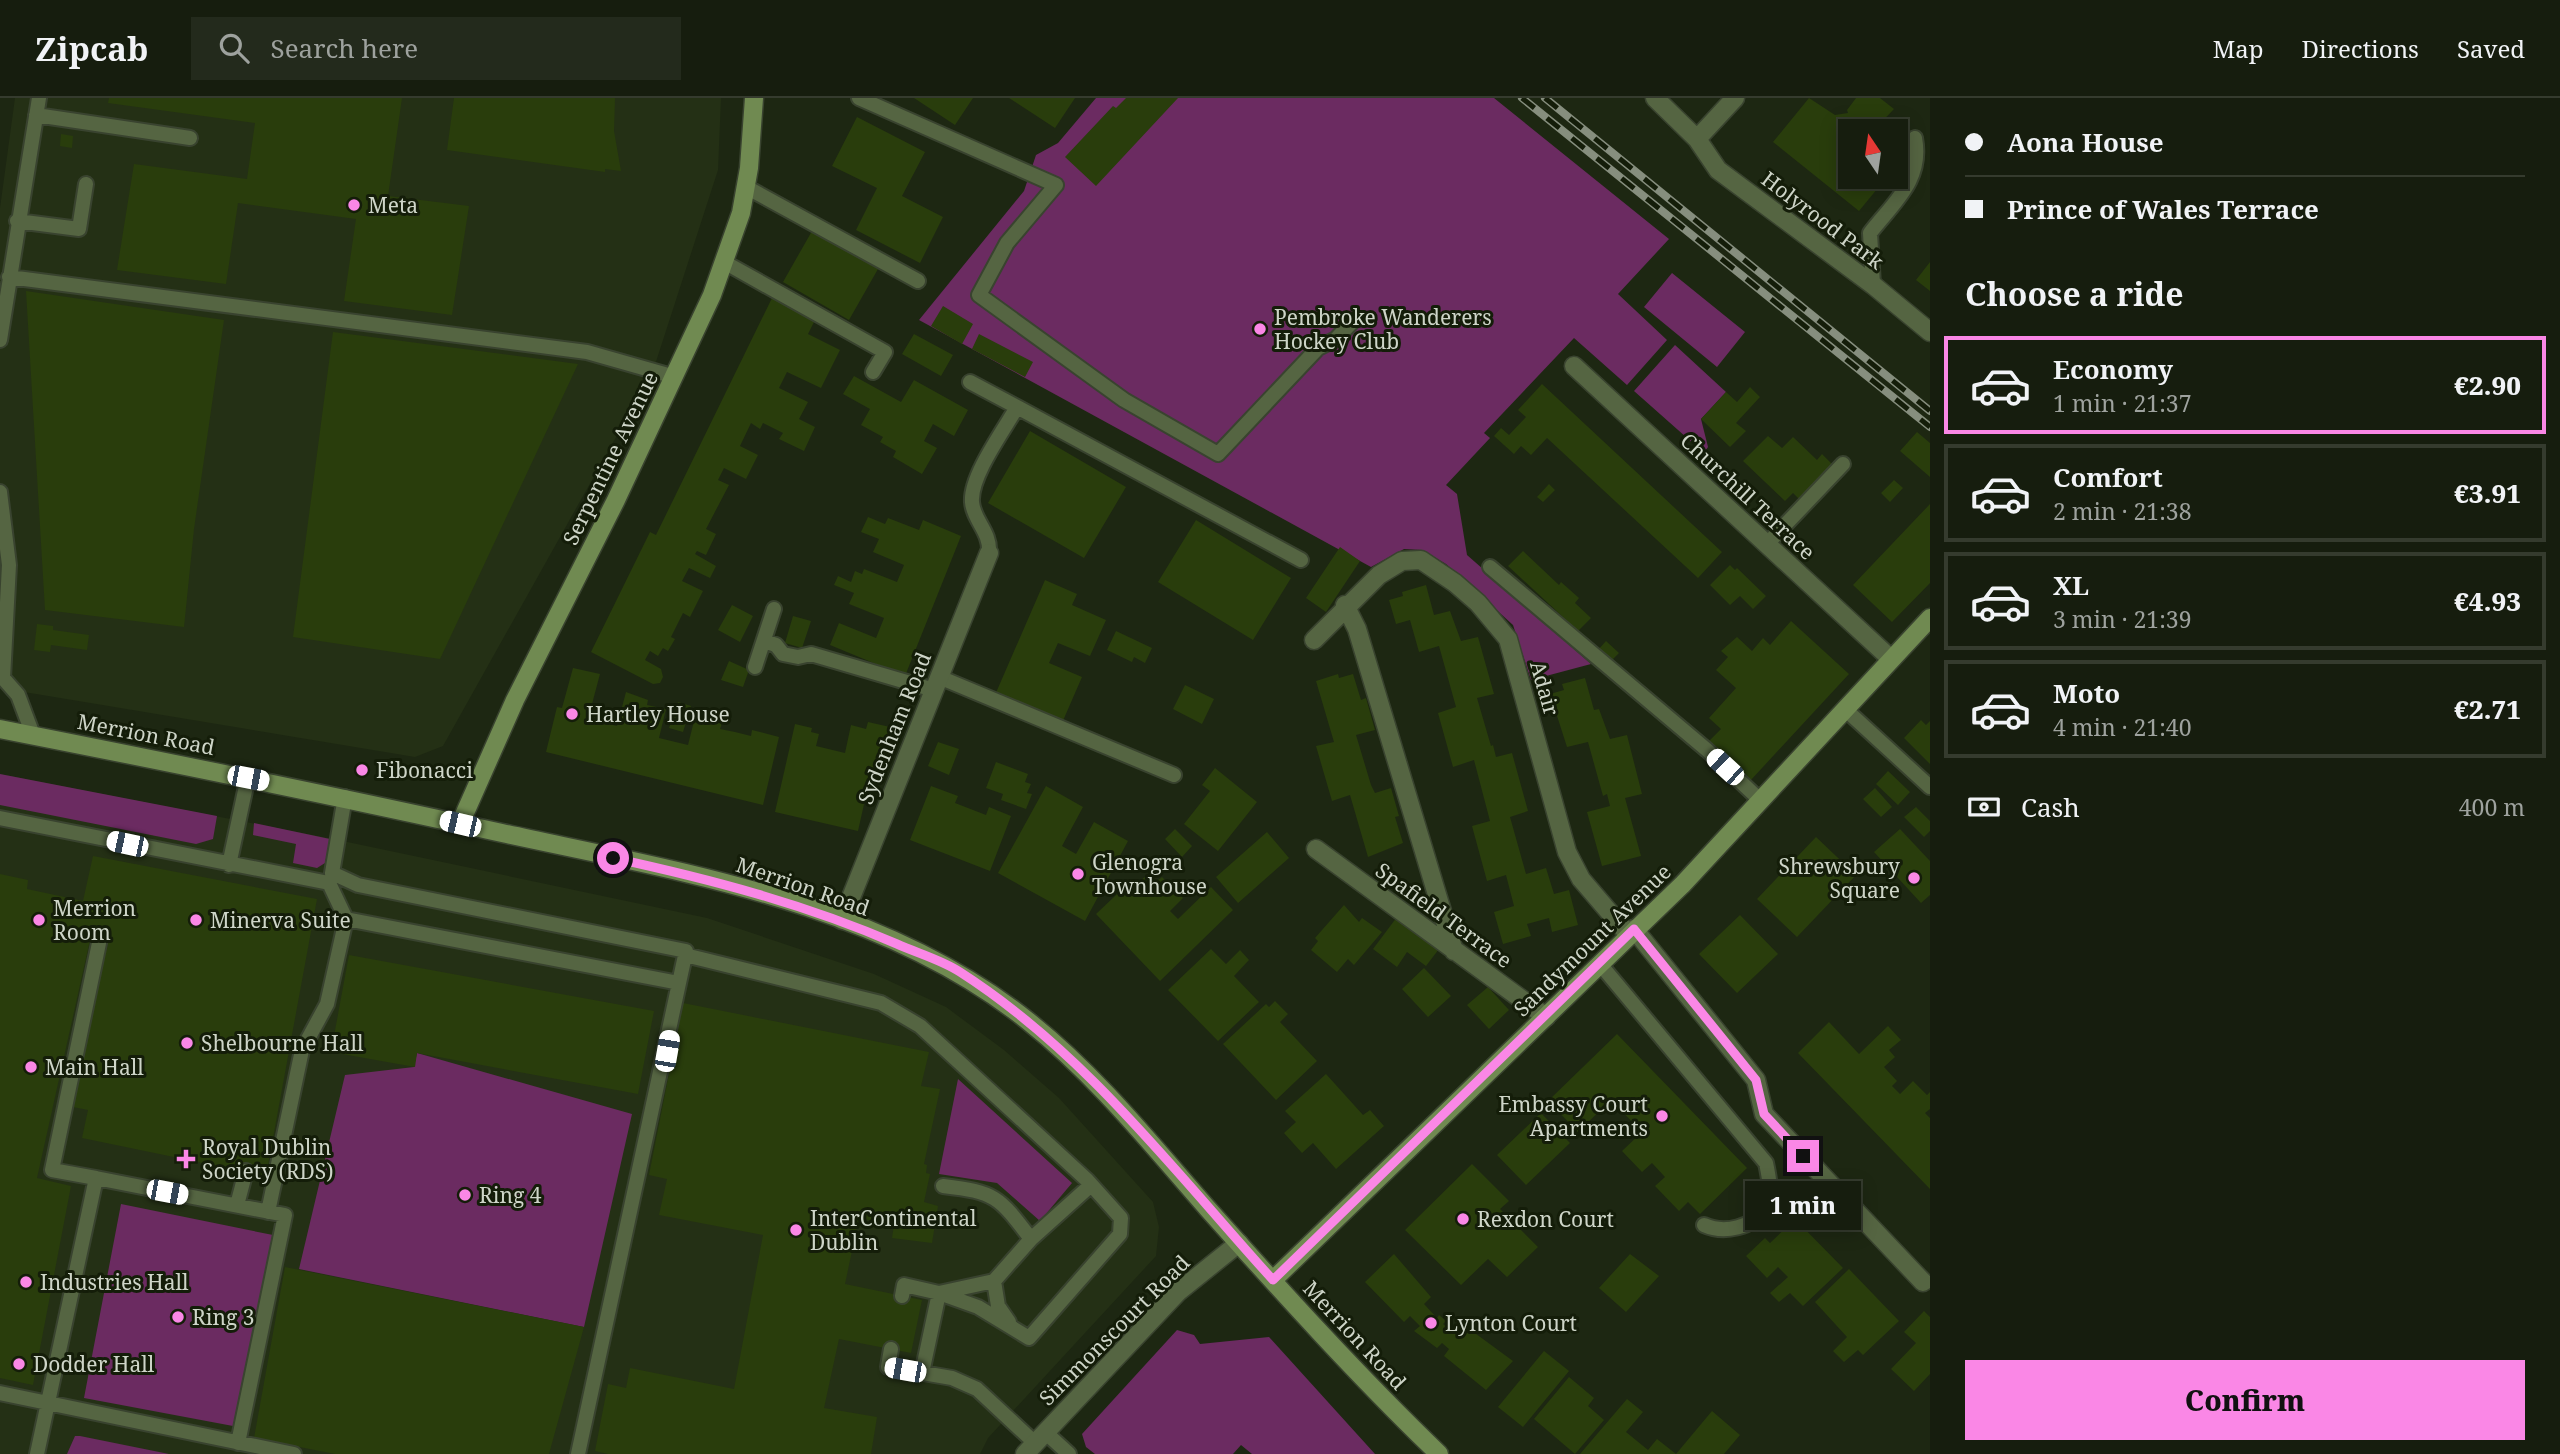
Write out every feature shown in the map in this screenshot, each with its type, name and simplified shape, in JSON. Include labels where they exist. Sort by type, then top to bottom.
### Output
[{"type":"street","name":"Serpentine Avenue","points":[[460,824],[515,700],[675,377],[724,262],[741,214],[746,187],[754,98]]},
{"type":"street","name":"Holyrood Park","points":[[1655,98],[1697,139],[1718,170],[1873,285],[1930,332]]},
{"type":"street","points":[[1697,139],[1735,98]]},
{"type":"street","name":"Churchill Terrace","points":[[1574,366],[1891,659]]},
{"type":"street","name":"Sydenham Road","points":[[842,920],[989,552]]},
{"type":"street","name":"Adair","points":[[1314,640],[1345,606],[1362,594],[1379,575],[1402,561],[1421,560],[1455,583],[1498,625],[1508,639],[1567,852],[1581,879],[1631,932],[1756,1080],[1764,1114],[1923,1282]]},
{"type":"street","points":[[1345,606],[1357,629],[1454,951]]},
{"type":"street","name":"Sandymount Avenue","points":[[1273,1280],[1682,885],[1930,618]]},
{"type":"street","name":"Merrion Road","points":[[0,729],[345,797],[715,880],[842,920],[958,970],[1026,1019],[1084,1071],[1395,1413],[1438,1454]]},
{"type":"street","name":"Spafield Terrace","points":[[1316,849],[1546,1017]]},
{"type":"street","name":"Simmonscourt Road","points":[[1035,1443],[1178,1292],[1239,1243]]},
{"type":"lane","points":[[0,341],[17,221],[39,98]]},
{"type":"lane","points":[[859,98],[1056,185],[1007,243],[979,295],[1124,400],[1218,454],[1318,348],[1336,339],[1353,321]]},
{"type":"lane","points":[[36,115],[190,138]]},
{"type":"lane","points":[[1873,285],[1870,233],[1912,180],[1919,158],[1915,138]]},
{"type":"lane","points":[[17,221],[79,229],[86,184]]},
{"type":"lane","points":[[746,187],[918,281]]},
{"type":"lane","points":[[724,262],[885,352],[873,372]]},
{"type":"lane","points":[[9,276],[587,352],[675,377]]},
{"type":"lane","points":[[970,382],[1301,560]]},
{"type":"lane","points":[[989,552],[990,541],[971,503],[975,482],[1017,407]]},
{"type":"lane","points":[[1767,544],[1843,464]]},
{"type":"lane","points":[[0,492],[9,565],[1,679],[18,695],[33,735]]},
{"type":"lane","points":[[1490,567],[1707,750],[1761,801]]},
{"type":"lane","points":[[755,667],[774,609]]},
{"type":"lane","points":[[764,641],[776,645],[783,654],[811,654],[937,683],[1174,775]]},
{"type":"lane","points":[[1846,710],[1930,787]]},
{"type":"lane","points":[[229,864],[248,778]]},
{"type":"lane","points":[[268,1212],[302,1050],[327,1004],[346,919],[330,878],[345,797]]},
{"type":"lane","points":[[0,818],[229,864],[330,878],[686,951],[667,1051],[578,1454]]},
{"type":"lane","points":[[346,919],[679,984]]},
{"type":"lane","points":[[99,943],[52,1170],[285,1215],[238,1443]]},
{"type":"lane","points":[[685,955],[881,1003],[920,1026],[1091,1185],[1121,1218],[1119,1234],[1029,1338],[1010,1323],[978,1307],[939,1293],[904,1286],[902,1296]]},
{"type":"lane","points":[[1600,964],[1766,1163],[1770,1183],[1765,1209],[1742,1227],[1717,1231],[1704,1225]]},
{"type":"lane","points":[[237,1205],[246,1171]]},
{"type":"lane","points":[[37,1454],[96,1178]]},
{"type":"lane","points":[[939,1293],[994,1281],[1031,1239],[1091,1185]]},
{"type":"lane","points":[[943,1186],[982,1191],[1009,1210],[1031,1239]]},
{"type":"lane","points":[[994,1281],[998,1306],[1010,1323]]},
{"type":"lane","points":[[922,1373],[939,1293]]},
{"type":"lane","points":[[891,1349],[888,1367],[952,1378],[977,1389],[1035,1443],[1069,1454]]},
{"type":"lane","points":[[0,1393],[294,1454]]},
{"type":"shaded area","points":[[15,98],[721,98],[718,170],[653,371],[443,746],[415,757],[0,688],[0,208]]},
{"type":"shaded area","name":"Pembroke Wanderers Hockey Club","points":[[1096,98],[1494,98],[1669,239],[1618,294],[1667,340],[1627,385],[1574,338],[1484,433],[1490,438],[1446,485],[1457,494],[1467,555],[1591,664],[1531,680],[1513,625],[1446,564],[1422,550],[1404,549],[1371,567],[919,320],[1024,191],[1036,155],[1058,143]]},
{"type":"shaded area","points":[[1672,273],[1745,332],[1717,367],[1644,307]]},
{"type":"shaded area","points":[[1675,345],[1726,392],[1701,419],[1708,447],[1704,453],[1634,391]]},
{"type":"shaded area","points":[[0,774],[338,840],[707,918],[874,974],[946,1007],[1004,1050],[1059,1098],[1153,1202],[1159,1227],[1156,1256],[988,1438],[980,1454],[0,1454]]},
{"type":"shaded area","points":[[0,774],[217,816],[213,839],[196,844],[0,805]]},
{"type":"shaded area","points":[[254,823],[330,839],[325,863],[317,868],[293,863],[296,844],[253,835]]},
{"type":"shaded area","name":"Ring 4","points":[[417,1053],[632,1114],[584,1327],[299,1269],[345,1075],[414,1067]]},
{"type":"shaded area","points":[[958,1079],[1072,1183],[1040,1221],[997,1183],[939,1174]]},
{"type":"shaded area","name":"Ring 3","points":[[121,1204],[273,1235],[233,1426],[84,1398]]},
{"type":"shaded area","points":[[1177,1330],[1194,1335],[1200,1344],[1269,1337],[1375,1454],[1252,1454],[1241,1445],[1233,1454],[1095,1454],[1086,1447],[1082,1434]]},
{"type":"shaded area","points":[[75,1436],[80,1436],[169,1454],[67,1454]]},
{"type":"building","name":"Meta","points":[[109,98],[402,98],[388,196],[469,206],[452,315],[344,301],[356,219],[238,203],[226,284],[117,270],[134,164],[247,179],[255,123],[108,103]]},
{"type":"building","name":"Meta","points":[[454,98],[615,98],[614,131],[621,171],[605,169],[605,172],[447,150]]},
{"type":"building","points":[[914,98],[973,98],[955,125]]},
{"type":"building","points":[[1009,98],[1075,98],[1055,128]]},
{"type":"building","points":[[1126,98],[1178,98],[1096,186],[1065,157],[1113,106],[1116,108]]},
{"type":"building","points":[[1809,98],[1835,115],[1848,113],[1847,110],[1856,98],[1880,98],[1894,109],[1884,119],[1838,119],[1838,189],[1877,189],[1859,211],[1773,142]]},
{"type":"building","points":[[857,117],[925,152],[902,196],[943,217],[920,263],[856,230],[877,188],[832,166]]},
{"type":"building","points":[[61,134],[73,136],[72,148],[60,146]]},
{"type":"building","points":[[812,231],[878,269],[849,320],[783,282]]},
{"type":"building","points":[[1930,262],[1930,291],[1916,280]]},
{"type":"building","points":[[26,291],[224,320],[194,529],[184,627],[45,610]]},
{"type":"building","points":[[772,298],[815,320],[808,334],[840,350],[821,388],[787,372],[779,388],[808,402],[799,419],[815,427],[804,451],[779,439],[783,433],[763,423],[760,429],[751,423],[740,446],[758,455],[746,479],[724,468],[718,480],[729,485],[706,529],[716,534],[706,555],[697,551],[695,554],[716,566],[710,578],[689,568],[682,581],[703,591],[690,617],[683,613],[671,637],[675,639],[668,651],[663,648],[658,656],[650,651],[645,660],[661,669],[663,677],[660,683],[653,684],[591,652],[650,532],[656,535]]},
{"type":"building","points":[[943,306],[973,324],[962,344],[931,326]]},
{"type":"building","points":[[333,332],[578,364],[440,659],[293,637]]},
{"type":"building","points":[[914,334],[953,355],[941,376],[902,354]]},
{"type":"building","points":[[979,334],[1033,362],[1025,377],[972,349]]},
{"type":"building","points":[[854,376],[901,402],[914,380],[968,410],[954,436],[933,424],[924,441],[937,448],[922,474],[893,457],[896,451],[880,442],[883,437],[861,425],[870,409],[843,394]]},
{"type":"building","points":[[1542,384],[1722,552],[1698,578],[1547,438],[1531,455],[1521,446],[1514,454],[1494,436],[1501,428],[1509,435],[1526,417],[1518,410]]},
{"type":"building","points":[[1750,387],[1760,397],[1736,423],[1746,431],[1730,447],[1701,419],[1726,392],[1737,402]]},
{"type":"building","points":[[1030,431],[1126,487],[1084,558],[988,503]]},
{"type":"building","points":[[1917,432],[1930,443],[1930,477],[1900,451]]},
{"type":"building","points":[[1768,436],[1782,448],[1793,437],[1817,460],[1822,454],[1834,466],[1801,501],[1793,493],[1785,501],[1743,461]]},
{"type":"building","points":[[1894,480],[1903,488],[1890,502],[1881,493]]},
{"type":"building","points":[[1549,484],[1555,490],[1543,502],[1537,497]]},
{"type":"building","points":[[1930,504],[1930,583],[1892,622],[1853,585]]},
{"type":"building","points":[[868,517],[885,524],[888,518],[919,530],[923,520],[961,536],[905,676],[830,645],[839,623],[876,638],[884,618],[849,604],[854,593],[834,585],[838,576],[851,582],[855,571],[862,574],[864,569],[897,582],[904,565],[873,552],[879,539],[861,532]]},
{"type":"building","points":[[1196,520],[1291,578],[1253,640],[1158,582]]},
{"type":"building","points":[[1340,547],[1360,561],[1326,612],[1306,598]]},
{"type":"building","points":[[1523,551],[1559,585],[1561,582],[1579,598],[1575,603],[1591,618],[1578,631],[1508,566]]},
{"type":"building","points":[[1730,565],[1735,570],[1737,568],[1766,596],[1753,609],[1740,596],[1730,605],[1710,585]]},
{"type":"building","points":[[1045,580],[1077,594],[1072,605],[1106,620],[1090,656],[1058,643],[1049,663],[1082,677],[1062,723],[995,695]]},
{"type":"building","points":[[1426,585],[1434,615],[1450,611],[1461,641],[1478,637],[1494,694],[1477,698],[1496,757],[1512,753],[1528,811],[1510,817],[1526,874],[1546,868],[1554,894],[1569,890],[1578,925],[1552,932],[1549,918],[1527,924],[1531,936],[1503,944],[1494,912],[1514,906],[1506,875],[1487,881],[1472,826],[1490,821],[1474,760],[1453,767],[1438,713],[1456,707],[1439,646],[1419,652],[1410,620],[1396,624],[1389,600],[1403,596],[1402,592]]},
{"type":"building","points":[[732,605],[753,616],[740,642],[718,630]]},
{"type":"building","points":[[793,616],[811,621],[802,648],[785,643]]},
{"type":"building","points":[[1791,621],[1849,674],[1750,781],[1708,742],[1721,729],[1709,718],[1736,688],[1716,670],[1728,657],[1721,651],[1737,637],[1752,651],[1763,638],[1770,645]]},
{"type":"building","points":[[37,624],[53,626],[53,630],[89,635],[87,650],[51,645],[50,652],[34,650]]},
{"type":"building","points":[[1116,631],[1152,648],[1145,663],[1134,657],[1132,662],[1107,650]]},
{"type":"building","points":[[1606,641],[1619,653],[1610,662],[1598,650]]},
{"type":"building","points":[[729,661],[749,670],[743,687],[721,680]]},
{"type":"building","points":[[573,668],[600,674],[588,719],[617,726],[626,692],[648,700],[647,705],[666,709],[659,738],[688,745],[695,717],[722,723],[720,729],[751,736],[752,730],[779,737],[763,805],[546,752],[557,707],[562,708]]},
{"type":"building","points":[[1338,674],[1339,678],[1353,674],[1361,700],[1366,698],[1375,730],[1356,735],[1375,793],[1391,788],[1399,816],[1395,817],[1403,843],[1368,857],[1350,795],[1332,801],[1316,746],[1334,742],[1316,681]]},
{"type":"building","points":[[1585,678],[1594,710],[1599,709],[1610,739],[1627,735],[1642,794],[1625,798],[1641,856],[1602,866],[1587,812],[1610,806],[1607,794],[1603,796],[1588,742],[1567,747],[1550,694],[1564,690],[1562,684]]},
{"type":"building","points":[[1185,685],[1214,699],[1202,724],[1173,709]]},
{"type":"building","points":[[678,702],[691,706],[683,732],[669,728]]},
{"type":"building","points":[[1921,720],[1926,725],[1930,721],[1930,764],[1904,738]]},
{"type":"building","points":[[868,722],[890,727],[879,775],[871,773],[858,831],[775,812],[795,724],[812,728],[811,732],[819,734],[816,746],[845,753],[851,725],[866,729]]},
{"type":"building","points":[[938,742],[959,749],[949,775],[928,766]]},
{"type":"building","points":[[996,762],[1028,774],[1025,782],[1031,784],[1027,793],[1032,794],[1026,809],[1001,800],[1003,794],[986,788]]},
{"type":"building","points":[[1215,768],[1257,802],[1218,851],[1184,824],[1210,791],[1202,785]]},
{"type":"building","points":[[1888,771],[1910,792],[1898,805],[1876,784]]},
{"type":"building","points":[[931,786],[958,796],[955,803],[986,815],[989,807],[1011,816],[990,871],[910,840]]},
{"type":"building","points":[[1046,786],[1083,807],[1062,846],[1076,854],[1094,822],[1128,841],[1085,921],[998,873]]},
{"type":"building","points":[[1875,788],[1892,807],[1881,817],[1863,799]]},
{"type":"building","points":[[1916,807],[1930,821],[1930,831],[1924,837],[1904,817]]},
{"type":"building","points":[[1175,829],[1192,846],[1182,857],[1165,839]]},
{"type":"building","name":"Shrewsbury Square","points":[[1900,829],[1930,861],[1930,895],[1921,903],[1874,852]]},
{"type":"building","points":[[1267,832],[1289,858],[1238,903],[1216,877]]},
{"type":"building","points":[[1816,837],[1856,875],[1797,937],[1757,899]]},
{"type":"building","points":[[93,856],[317,899],[266,1176],[82,1138],[88,1110],[68,1106],[108,944],[90,940],[37,1178],[71,1186],[33,1385],[0,1378],[0,874],[28,880],[27,889],[83,901]]},
{"type":"building","points":[[1149,873],[1157,881],[1162,877],[1183,898],[1170,911],[1178,919],[1211,887],[1233,910],[1160,981],[1096,914],[1132,880],[1136,885]]},
{"type":"building","points":[[1344,905],[1359,922],[1362,918],[1382,932],[1354,965],[1348,959],[1337,972],[1311,950],[1318,941],[1315,938]]},
{"type":"building","points":[[1740,915],[1778,954],[1737,993],[1699,954]]},
{"type":"building","points":[[1397,917],[1439,949],[1426,966],[1407,952],[1397,967],[1373,949]]},
{"type":"building","points":[[1211,949],[1226,964],[1240,950],[1249,960],[1234,976],[1259,1002],[1218,1041],[1168,990]]},
{"type":"building","points":[[349,955],[654,1011],[638,1094],[417,1053],[415,1067],[331,1052]]},
{"type":"building","points":[[1424,968],[1451,996],[1428,1017],[1402,989]]},
{"type":"building","points":[[1488,987],[1509,1010],[1489,1029],[1467,1005]]},
{"type":"building","points":[[1275,1001],[1288,1014],[1280,1022],[1317,1061],[1276,1100],[1223,1044],[1266,1004],[1269,1007]]},
{"type":"building","name":"InterContinental Dublin","points":[[683,1003],[929,1052],[921,1086],[940,1089],[924,1164],[927,1165],[926,1173],[930,1174],[924,1202],[938,1206],[932,1243],[892,1238],[894,1225],[859,1218],[845,1284],[922,1300],[911,1353],[839,1339],[824,1408],[877,1417],[871,1454],[608,1454],[595,1451],[608,1384],[626,1388],[630,1368],[734,1389],[763,1235],[659,1215],[667,1179],[649,1175]]},
{"type":"building","points":[[1829,1022],[1859,1054],[1888,1026],[1901,1040],[1889,1050],[1895,1057],[1884,1067],[1897,1081],[1892,1086],[1900,1094],[1913,1081],[1927,1095],[1930,1092],[1930,1109],[1925,1113],[1930,1118],[1930,1189],[1798,1053]]},
{"type":"building","name":"Embassy Court Apartments","points":[[1617,1034],[1747,1168],[1700,1214],[1688,1202],[1679,1211],[1655,1186],[1665,1177],[1652,1163],[1642,1172],[1622,1151],[1642,1132],[1611,1100],[1578,1132],[1548,1101]]},
{"type":"building","points":[[1326,1074],[1363,1115],[1370,1110],[1384,1126],[1336,1169],[1313,1143],[1302,1153],[1284,1133],[1296,1122],[1285,1111]]},
{"type":"building","points":[[1541,1113],[1570,1143],[1526,1185],[1497,1155]]},
{"type":"building","name":"Rexdon Court","points":[[1472,1164],[1509,1201],[1500,1209],[1538,1247],[1507,1277],[1488,1259],[1461,1285],[1405,1230]]},
{"type":"building","points":[[1795,1219],[1843,1268],[1803,1306],[1790,1293],[1779,1302],[1770,1293],[1788,1277],[1778,1267],[1767,1278],[1746,1256],[1765,1238],[1770,1243]]},
{"type":"building","name":"Lynton Court","points":[[1394,1254],[1431,1297],[1424,1304],[1437,1318],[1439,1315],[1446,1321],[1443,1324],[1461,1336],[1468,1328],[1513,1361],[1486,1390],[1444,1356],[1449,1349],[1442,1343],[1437,1348],[1414,1331],[1420,1326],[1410,1316],[1404,1322],[1365,1282]]},
{"type":"building","points":[[1630,1254],[1659,1276],[1626,1312],[1599,1288]]},
{"type":"building","points":[[285,1267],[584,1327],[549,1454],[335,1454],[254,1438]]},
{"type":"building","points":[[1849,1269],[1899,1321],[1863,1355],[1858,1350],[1844,1362],[1833,1351],[1847,1337],[1815,1302]]},
{"type":"building","points":[[1924,1311],[1930,1317],[1930,1374],[1914,1391],[1891,1369],[1916,1343],[1904,1332]]},
{"type":"building","points":[[1544,1351],[1569,1371],[1523,1427],[1498,1407]]},
{"type":"building","points":[[1569,1377],[1594,1398],[1588,1406],[1604,1420],[1575,1454],[1534,1419]]},
{"type":"building","points":[[1627,1399],[1643,1412],[1626,1432],[1648,1450],[1657,1439],[1676,1454],[1580,1454]]},
{"type":"building","points":[[1712,1411],[1740,1435],[1724,1454],[1676,1454]]},
{"type":"railway","points":[[1522,98],[1930,427]]},
{"type":"railway","points":[[1545,98],[1930,411]]},
{"type":"place","name":"Meta","points":[[354,205]]},
{"type":"place","name":"Pembroke Wanderers Hockey Club","points":[[1260,329]]},
{"type":"place","name":"Hartley House","points":[[572,714]]},
{"type":"place","name":"Fibonacci","points":[[362,770]]},
{"type":"place","name":"Glenogra Townhouse","points":[[1078,874]]},
{"type":"place","name":"Shrewsbury Square","points":[[1914,878]]},
{"type":"place","name":"Merrion Room","points":[[39,920]]},
{"type":"place","name":"Minerva Suite","points":[[196,920]]},
{"type":"place","name":"Shelbourne Hall","points":[[187,1043]]},
{"type":"place","name":"Main Hall","points":[[31,1067]]},
{"type":"place","name":"Embassy Court Apartments","points":[[1662,1116]]},
{"type":"place","name":"Royal Dublin Society (RDS)","points":[[186,1159]]},
{"type":"place","name":"Ring 4","points":[[465,1195]]},
{"type":"place","name":"Rexdon Court","points":[[1463,1219]]},
{"type":"place","name":"InterContinental Dublin","points":[[796,1230]]},
{"type":"place","name":"Industries Hall","points":[[26,1282]]},
{"type":"place","name":"Ring 3","points":[[178,1317]]},
{"type":"place","name":"Lynton Court","points":[[1431,1323]]},
{"type":"place","name":"Dodder Hall","points":[[19,1364]]},
{"type":"route","points":[[613,858],[715,880],[842,920],[958,970],[1026,1019],[1076,1062],[1273,1280],[1634,929],[1756,1080],[1764,1114],[1803,1156]]}]
